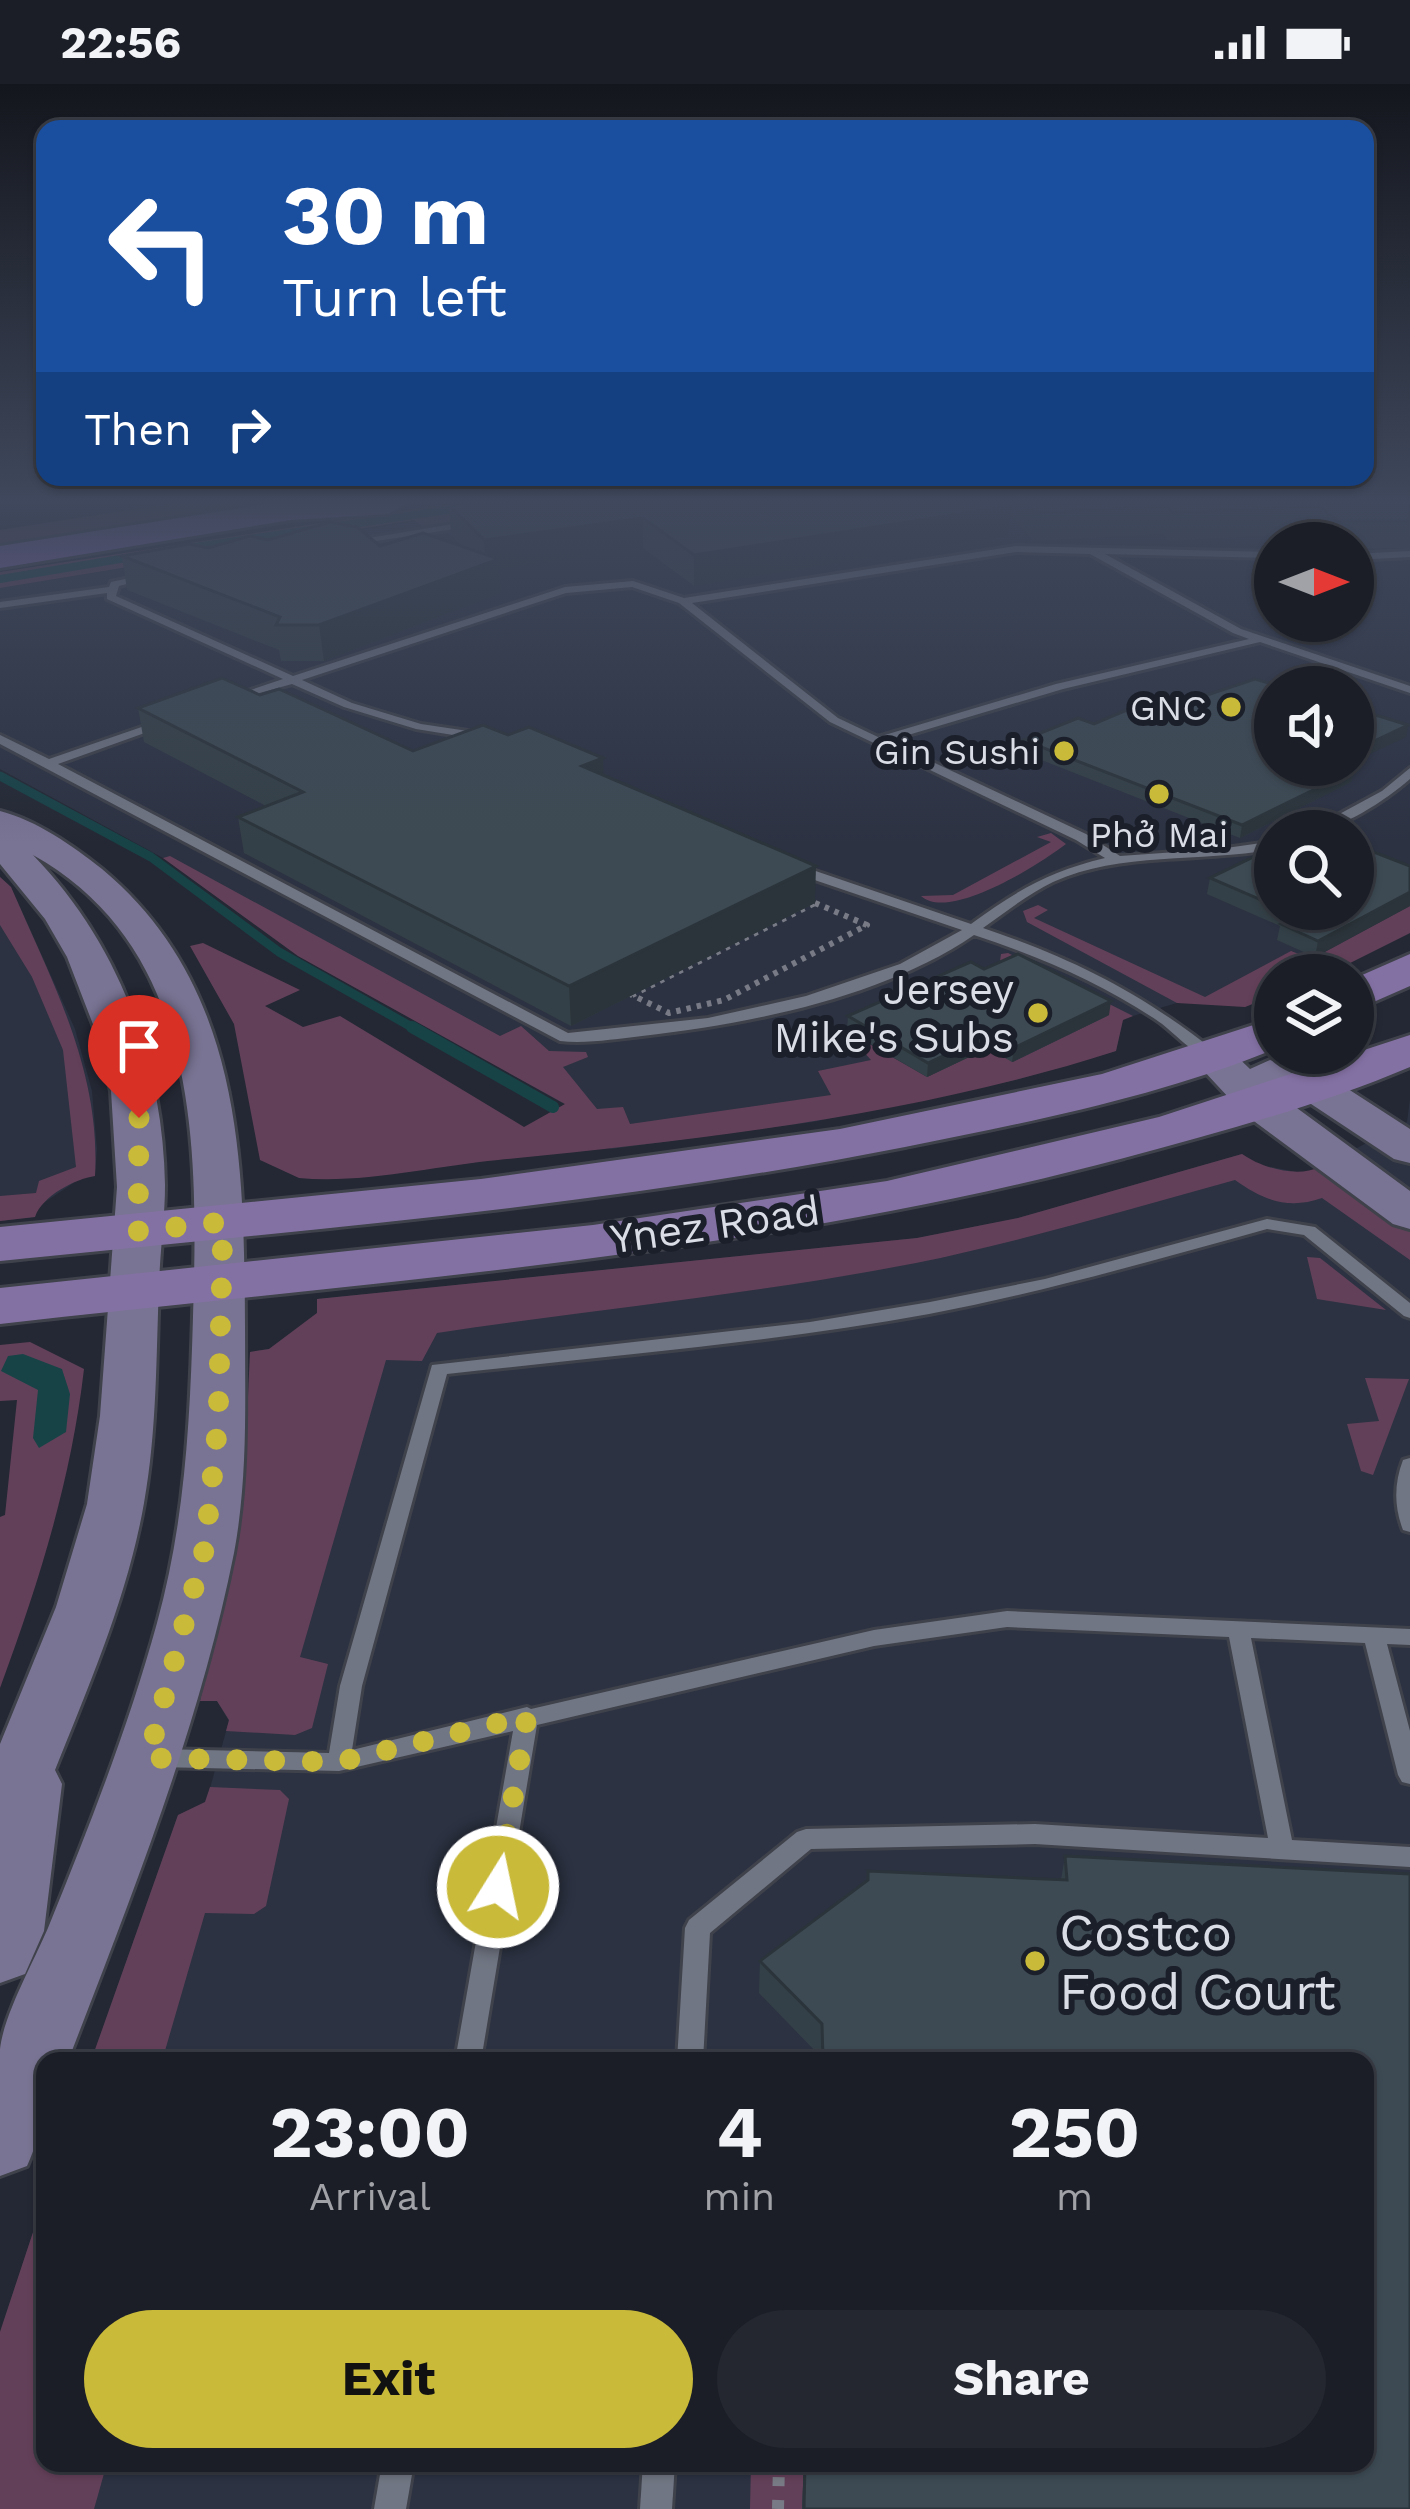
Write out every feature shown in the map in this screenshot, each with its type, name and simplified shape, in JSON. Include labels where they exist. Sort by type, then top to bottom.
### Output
[{"type":"main road","points":[[0,822],[37,838],[94,880],[132,917],[188,1002],[215,1099],[223,1222],[218,1423],[205,1547],[148,1758],[0,2140]]},
{"type":"main road","points":[[0,843],[33,873],[58,909],[114,1010],[130,1057],[139,1118],[138,1231],[123,1444],[110,1530],[85,1612],[0,1824]]},
{"type":"main road","points":[[1374,986],[1410,968]]},
{"type":"main road","name":"Ynez Road","points":[[0,1244],[545,1187],[806,1150],[1022,1107],[1212,1056],[1254,1040]]},
{"type":"main road","name":"Ynez Road","points":[[0,1306],[767,1220],[984,1180],[1259,1103],[1410,1049]]},
{"type":"main road","points":[[1212,1056],[1312,1085],[1410,1150]]},
{"type":"main road","points":[[1212,1056],[1259,1103],[1410,1214]]},
{"type":"main road","points":[[0,1952],[8,1931],[37,1730]]},
{"type":"lane","points":[[149,617],[381,716],[498,738]]},
{"type":"lane","points":[[211,707],[485,617]]},
{"type":"lane","points":[[703,617],[833,720],[1081,837],[1117,860]]},
{"type":"lane","points":[[1209,617],[1254,636]]},
{"type":"lane","points":[[876,741],[1060,686],[1254,641]]},
{"type":"lane","points":[[1270,642],[1410,690]]},
{"type":"lane","points":[[48,763],[170,721]]},
{"type":"lane","points":[[0,740],[565,1038],[657,1028],[822,995],[941,950],[1052,878],[1117,860],[1254,847]]},
{"type":"lane","points":[[1355,810],[1386,794],[1410,772]]},
{"type":"lane","points":[[778,862],[832,884],[976,927],[1081,970],[1144,1003],[1212,1056]]},
{"type":"lane","points":[[339,1762],[351,1685],[439,1369],[810,1328],[930,1308],[1047,1284],[1267,1224],[1309,1231],[1406,1307]]},
{"type":"lane","points":[[1410,1465],[1410,1525]]},
{"type":"lane","points":[[148,1758],[339,1762],[942,1625],[1007,1619],[1410,1637]]},
{"type":"lane","points":[[1238,1628],[1282,1850]]},
{"type":"lane","points":[[1374,1636],[1410,1775]]},
{"type":"lane","points":[[470,2052],[527,1716]]},
{"type":"lane","points":[[691,2052],[698,1928],[806,1839],[1035,1834],[1410,1857]]},
{"type":"lane","points":[[390,2509],[396,2472]]},
{"type":"lane","points":[[656,2509],[658,2472]]},
{"type":"path","points":[[815,903],[867,925],[724,1000],[669,1012],[632,995],[815,903]]},
{"type":"path","points":[[778,2509],[779,2472]]},
{"type":"shaded area","points":[[0,617],[1254,617],[1254,642],[1374,642],[1374,617],[1410,617],[1410,933],[1368,954],[1254,954],[1254,1003],[1245,1007],[1187,1000],[1123,1019],[1116,1051],[1016,1080],[813,1122],[611,1149],[566,1105],[298,956],[163,858],[0,769]]},
{"type":"shaded area","points":[[1051,833],[1066,844],[994,887],[952,902],[921,896],[953,895],[1051,842],[1037,837]]},
{"type":"shaded area","points":[[170,856],[500,1036],[521,1026],[549,1051],[586,1052],[588,1057],[563,1067],[597,1109],[623,1107],[630,1124],[831,1095],[818,1071],[871,1060],[843,1029],[927,1077],[988,1048],[1013,1062],[1107,1016],[1012,970],[1000,961],[1001,954],[1008,953],[1133,1016],[1123,1020],[1116,1051],[888,1108],[732,1133],[373,1177],[299,1178],[260,1160],[234,1024],[190,946],[203,943],[300,990],[265,1006],[303,1027],[340,1016],[524,1127],[565,1104],[298,956],[163,858]]},
{"type":"shaded area","points":[[0,877],[11,887],[75,1029],[92,1091],[97,1149],[95,1176],[81,1178],[39,1206],[35,1217],[0,1221]]},
{"type":"shaded area","points":[[0,877],[11,887],[71,1027],[90,1099],[95,1176],[60,1190],[35,1217],[0,1221],[0,1196],[36,1193],[39,1181],[76,1167],[63,1050],[32,977],[0,925]]},
{"type":"shaded area","points":[[1038,905],[1048,910],[1034,918],[1205,997],[1254,971],[1254,1003],[1245,1007],[1177,1003],[1027,922],[1023,911]]},
{"type":"shaded area","points":[[1410,906],[1410,933],[1368,954],[1321,954],[1374,930],[1374,925]]},
{"type":"shaded area","points":[[1410,1099],[1410,2509],[0,2509],[0,2332],[36,2223],[36,2472],[1374,2472],[1374,2052],[94,2052],[178,1815],[206,1802],[229,1721],[217,1701],[200,1701],[243,1506],[250,1352],[269,1349],[317,1313],[317,1299],[917,1238],[1018,1218],[1242,1154],[1256,1164],[1307,1174],[1407,1122]]},
{"type":"shaded area","points":[[1242,1154],[1280,1170],[1320,1167],[1410,1228],[1410,1260],[1322,1198],[1276,1201],[1235,1180],[916,1263],[437,1333],[422,1361],[386,1360],[300,1657],[328,1664],[312,1728],[295,1735],[226,1731],[229,1720],[217,1701],[200,1701],[243,1506],[250,1352],[269,1349],[317,1313],[317,1299],[917,1238],[1018,1218]]},
{"type":"shaded area","points":[[1307,1257],[1320,1258],[1386,1310],[1317,1299]]},
{"type":"shaded area","points":[[30,1342],[84,1369],[52,1531],[0,1688],[0,1517],[5,1515],[17,1400],[0,1401],[0,1345]]},
{"type":"shaded area","points":[[23,1354],[62,1369],[70,1394],[66,1432],[39,1448],[33,1438],[38,1390],[1,1371],[8,1356]]},
{"type":"shaded area","points":[[1365,1378],[1409,1379],[1373,1475],[1361,1471],[1347,1424],[1379,1421]]},
{"type":"shaded area","points":[[210,1787],[280,1790],[289,1799],[266,1906],[254,1914],[205,1913],[165,2052],[94,2052],[178,1815],[205,1802]]},
{"type":"shaded area","points":[[36,2223],[36,2472],[104,2472],[94,2509],[0,2509],[0,2332]]},
{"type":"shaded area","points":[[751,2472],[804,2472],[802,2509],[750,2509]]},
{"type":"building","points":[[280,617],[340,617],[319,625],[276,625]]},
{"type":"building","points":[[222,678],[260,695],[279,689],[413,751],[483,725],[508,735],[529,727],[603,758],[582,766],[816,866],[569,986],[238,817],[303,792],[138,708]]},
{"type":"building","points":[[1254,679],[1254,786],[1321,786],[1273,810],[1254,810],[1254,819],[1242,825],[1023,740],[1078,718],[1094,724],[1129,709],[1140,714],[1181,697],[1210,694]]},
{"type":"building","points":[[1374,714],[1408,725],[1374,741]]},
{"type":"building","points":[[1374,852],[1410,866],[1410,892],[1374,911]]},
{"type":"building","points":[[1254,857],[1254,897],[1210,878]]},
{"type":"building","points":[[1294,930],[1339,930],[1318,941]]},
{"type":"building","points":[[1018,954],[1111,1001],[1014,1048],[989,1034],[928,1063],[848,1016],[971,962],[984,969]]},
{"type":"building","points":[[1065,1856],[1410,1874],[1410,2509],[804,2509],[805,2472],[1374,2472],[1374,2052],[823,2052],[822,2024],[760,1961],[868,1880],[868,1871],[1067,1880]]},
{"type":"waterway","points":[[0,776],[151,857],[279,952],[417,1030]]},
{"type":"waterway","points":[[412,1027],[553,1107]]},
{"type":"place","name":"GNC","points":[[1231,707]]},
{"type":"place","name":"Gin Sushi","points":[[1064,751]]},
{"type":"place","name":"Phở Mai","points":[[1159,794]]},
{"type":"place","name":"Jersey Mike's Subs","points":[[1038,1013]]},
{"type":"place","name":"Costco Food Court","points":[[1035,1961]]},
{"type":"route","points":[[139,1118],[138,1231],[223,1222],[218,1423],[205,1547],[148,1758],[339,1762],[527,1716],[498,1887]]}]
